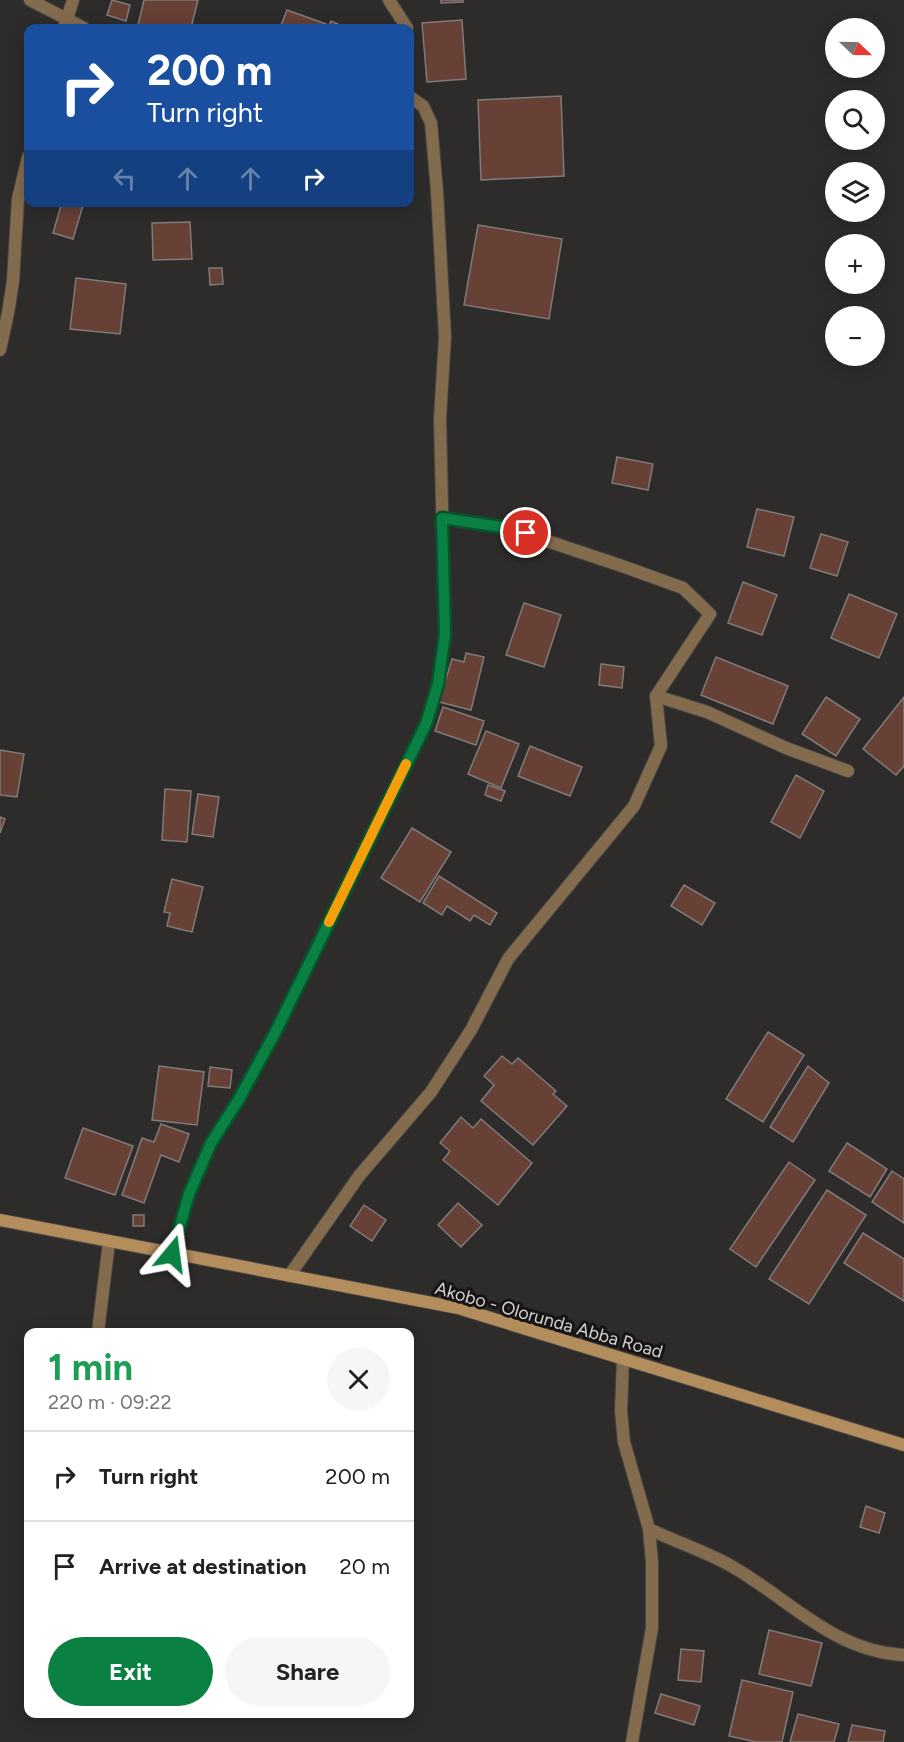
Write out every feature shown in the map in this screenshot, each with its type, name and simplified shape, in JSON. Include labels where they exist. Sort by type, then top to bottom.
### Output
[{"type":"main road","name":"Akobo - Olorunda Abba Road","points":[[0,1220],[458,1308],[904,1445]]},
{"type":"street","points":[[30,0],[66,24],[73,0]]},
{"type":"street","points":[[389,0],[404,24]]},
{"type":"street","points":[[172,1254],[189,1194],[211,1143],[239,1099],[276,1031],[426,724],[438,684],[445,634],[440,418],[445,337],[431,123],[423,106],[414,100]]},
{"type":"street","points":[[0,350],[13,281],[18,199],[24,174]]},
{"type":"street","points":[[289,1276],[359,1176],[431,1092],[471,1030],[508,959],[634,806],[661,746],[656,696],[710,614],[683,588],[562,544],[508,528],[442,518]]},
{"type":"street","points":[[656,696],[706,712],[786,748],[848,771]]},
{"type":"street","points":[[98,1328],[109,1242]]},
{"type":"street","points":[[623,1360],[621,1412],[624,1442],[649,1529],[652,1562],[652,1629],[635,1740]]},
{"type":"street","points":[[649,1529],[732,1567],[804,1617],[849,1642],[870,1650],[904,1654]]},
{"type":"building","points":[[112,0],[130,5],[126,21],[107,15]]},
{"type":"building","points":[[144,0],[198,0],[192,24],[138,24]]},
{"type":"building","points":[[441,0],[463,0],[463,2],[441,3]]},
{"type":"building","points":[[287,10],[326,24],[282,24]]},
{"type":"building","points":[[462,20],[466,79],[427,82],[422,23]]},
{"type":"building","points":[[561,96],[564,176],[481,180],[478,100]]},
{"type":"building","points":[[61,207],[83,207],[73,239],[53,233]]},
{"type":"building","points":[[190,222],[192,259],[153,260],[152,223]]},
{"type":"building","points":[[478,225],[562,239],[549,319],[464,305]]},
{"type":"building","points":[[209,268],[222,268],[223,284],[210,285]]},
{"type":"building","points":[[76,278],[126,284],[120,334],[70,329]]},
{"type":"building","points":[[617,457],[653,464],[648,490],[612,483]]},
{"type":"building","points":[[757,509],[794,517],[784,556],[747,547]]},
{"type":"building","points":[[821,534],[848,542],[837,576],[810,568]]},
{"type":"building","points":[[743,582],[777,595],[762,635],[728,623]]},
{"type":"building","points":[[849,594],[897,614],[879,658],[831,638]]},
{"type":"building","points":[[524,603],[561,615],[544,667],[506,655]]},
{"type":"building","points":[[466,653],[484,657],[471,710],[439,702],[452,659],[464,662]]},
{"type":"building","points":[[716,657],[788,686],[773,724],[701,695]]},
{"type":"building","points":[[601,664],[624,667],[622,688],[599,685]]},
{"type":"building","points":[[826,697],[860,719],[836,756],[802,734]]},
{"type":"building","points":[[904,697],[904,766],[896,775],[863,749]]},
{"type":"building","points":[[443,707],[484,721],[476,745],[435,731]]},
{"type":"building","points":[[486,731],[519,744],[501,788],[468,774]]},
{"type":"building","points":[[530,746],[582,767],[570,796],[518,776]]},
{"type":"building","points":[[0,750],[24,754],[17,797],[0,795]]},
{"type":"building","points":[[796,775],[824,791],[800,838],[771,822]]},
{"type":"building","points":[[488,785],[505,791],[501,801],[485,795]]},
{"type":"building","points":[[165,789],[191,791],[187,842],[162,840]]},
{"type":"building","points":[[198,794],[219,797],[213,837],[192,834]]},
{"type":"building","points":[[0,817],[5,819],[0,833]]},
{"type":"building","points":[[412,828],[451,852],[420,902],[381,878]]},
{"type":"building","points":[[439,876],[497,913],[490,925],[474,915],[470,921],[447,906],[442,915],[423,903]]},
{"type":"building","points":[[172,879],[203,887],[192,932],[167,926],[170,913],[164,912]]},
{"type":"building","points":[[684,885],[715,903],[702,925],[671,906]]},
{"type":"building","points":[[768,1032],[804,1055],[763,1122],[726,1099]]},
{"type":"building","points":[[502,1056],[512,1064],[518,1058],[556,1091],[553,1094],[567,1106],[533,1145],[481,1101],[494,1085],[484,1076]]},
{"type":"building","points":[[159,1066],[204,1072],[197,1125],[152,1120]]},
{"type":"building","points":[[808,1066],[829,1083],[793,1142],[770,1127]]},
{"type":"building","points":[[210,1067],[232,1070],[230,1088],[208,1086]]},
{"type":"building","points":[[461,1117],[473,1128],[481,1119],[532,1163],[498,1205],[443,1160],[450,1151],[440,1143]]},
{"type":"building","points":[[161,1124],[189,1134],[179,1162],[161,1155],[144,1203],[122,1195],[142,1138],[154,1142]]},
{"type":"building","points":[[83,1128],[133,1146],[115,1195],[65,1178]]},
{"type":"building","points":[[847,1143],[887,1169],[870,1197],[829,1171]]},
{"type":"building","points":[[789,1162],[815,1180],[756,1267],[730,1249]]},
{"type":"building","points":[[892,1171],[904,1179],[904,1223],[872,1202]]},
{"type":"building","points":[[827,1190],[866,1215],[809,1304],[769,1279]]},
{"type":"building","points":[[458,1203],[482,1225],[461,1247],[438,1225]]},
{"type":"building","points":[[364,1205],[386,1220],[372,1241],[350,1226]]},
{"type":"building","points":[[133,1215],[144,1215],[144,1226],[133,1226]]},
{"type":"building","points":[[863,1233],[904,1259],[904,1301],[844,1263]]},
{"type":"building","points":[[866,1506],[885,1513],[879,1533],[860,1527]]},
{"type":"building","points":[[769,1630],[822,1643],[811,1686],[759,1674]]},
{"type":"building","points":[[681,1649],[704,1651],[701,1682],[678,1680]]},
{"type":"building","points":[[742,1680],[793,1692],[782,1742],[756,1742],[729,1736]]},
{"type":"building","points":[[661,1694],[700,1706],[694,1725],[655,1713]]},
{"type":"building","points":[[798,1714],[839,1724],[834,1742],[790,1742]]},
{"type":"building","points":[[852,1725],[885,1731],[883,1742],[848,1742]]},
{"type":"slow traffic","points":[[329,922],[406,764]]},
{"type":"route","points":[[172,1254],[189,1194],[211,1143],[239,1099],[276,1031],[426,724],[438,684],[445,634],[442,518],[526,533]]}]
